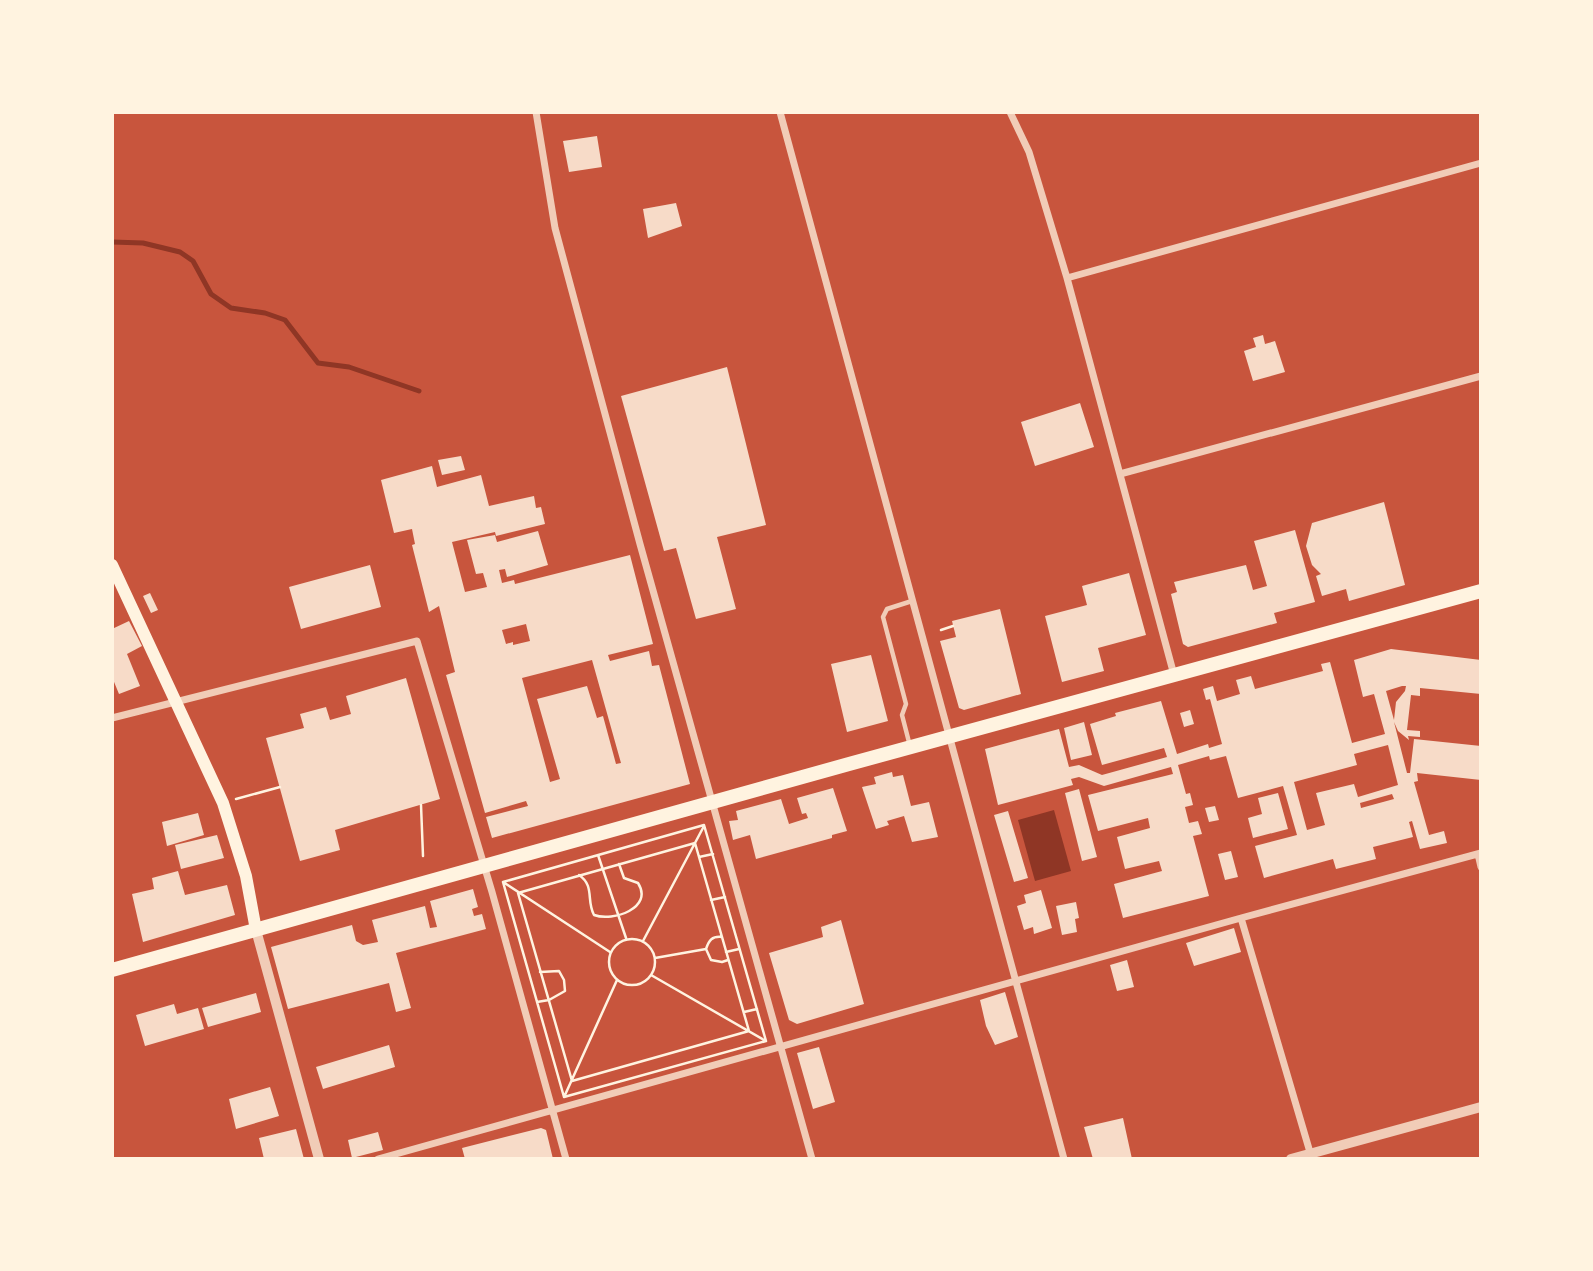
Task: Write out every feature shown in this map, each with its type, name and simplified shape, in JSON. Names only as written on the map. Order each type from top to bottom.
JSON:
[{"type":"main road","points":[[112,565],[215,784],[231,824],[246,876],[256,930]]},
{"type":"main road","points":[[112,970],[1481,591]]},
{"type":"street","points":[[536,112],[555,228],[812,1159]]},
{"type":"street","points":[[780,112],[1065,1159]]},
{"type":"street","points":[[1010,112],[1029,152],[1067,278],[1174,676]]},
{"type":"street","points":[[1067,278],[1481,163]]},
{"type":"street","points":[[1120,474],[1481,376]]},
{"type":"street","points":[[112,718],[416,641],[566,1159]]},
{"type":"street","points":[[378,1159],[1479,854],[1481,867]]},
{"type":"street","points":[[1241,918],[1311,1156]]},
{"type":"street","points":[[256,930],[319,1159]]},
{"type":"street","points":[[1291,1159],[1311,1156],[1481,1107]]},
{"type":"lane","points":[[911,747],[902,715],[906,704],[883,617],[887,609],[912,601]]},
{"type":"path","points":[[941,629],[953,626]]},
{"type":"path","points":[[241,798],[280,787]]},
{"type":"path","points":[[421,805],[423,856]]},
{"type":"path","points":[[643,941],[704,825]]},
{"type":"path","points":[[704,825],[766,1041]]},
{"type":"path","points":[[503,882],[704,825]]},
{"type":"path","points":[[695,843],[749,1031]]},
{"type":"path","points":[[518,893],[695,843]]},
{"type":"path","points":[[699,858],[713,854]]},
{"type":"path","points":[[598,855],[626,939]]},
{"type":"path","points":[[579,875],[588,882],[589,901],[594,915],[618,915],[635,907],[642,894],[638,883],[624,877],[619,864]]},
{"type":"path","points":[[503,882],[610,952]]},
{"type":"path","points":[[503,882],[564,1097]]},
{"type":"path","points":[[518,893],[572,1082]]},
{"type":"path","points":[[712,900],[725,897]]},
{"type":"path","points":[[722,937],[709,940],[706,948],[711,960],[729,960]]},
{"type":"path","points":[[636,938],[643,941],[650,946],[655,958],[651,975],[638,984],[631,985],[617,980],[609,967],[610,952],[614,946],[626,939],[636,938]]},
{"type":"path","points":[[655,958],[706,948]]},
{"type":"path","points":[[726,952],[739,949]]},
{"type":"path","points":[[537,1002],[549,1000],[565,991],[564,980],[558,971],[540,972]]},
{"type":"path","points":[[651,975],[766,1041]]},
{"type":"path","points":[[564,1097],[617,980]]},
{"type":"path","points":[[744,1012],[757,1009]]},
{"type":"path","points":[[572,1082],[749,1031]]},
{"type":"path","points":[[564,1097],[766,1041]]},
{"type":"shaded area","points":[[1054,810],[1071,871],[1035,881],[1018,820]]},
{"type":"building","points":[[597,136],[602,167],[569,172],[563,141]]},
{"type":"building","points":[[676,203],[682,226],[648,238],[643,209]]},
{"type":"building","points":[[1263,335],[1265,344],[1275,341],[1285,372],[1253,381],[1244,351],[1256,347],[1253,338]]},
{"type":"building","points":[[727,367],[766,525],[717,537],[736,609],[696,619],[676,548],[664,551],[621,396]]},
{"type":"building","points":[[1080,403],[1094,447],[1035,466],[1021,422]]},
{"type":"building","points":[[461,456],[465,470],[442,475],[438,460]]},
{"type":"building","points":[[432,466],[437,487],[481,475],[489,506],[534,496],[536,508],[541,507],[545,524],[496,536],[495,532],[452,542],[465,592],[487,587],[483,573],[476,574],[467,540],[495,535],[497,542],[538,531],[548,565],[507,577],[505,569],[499,570],[502,583],[514,580],[515,584],[630,555],[653,644],[608,655],[610,661],[649,651],[652,666],[659,665],[690,784],[492,838],[486,817],[528,806],[526,801],[485,813],[446,675],[455,672],[439,606],[429,612],[412,545],[415,544],[412,529],[394,533],[381,480]],"holes":[[[526,624],[530,641],[506,644],[502,630]],[[592,660],[621,763],[616,764],[603,716],[597,718],[587,686],[537,699],[560,779],[550,782],[522,678]]]},
{"type":"building","points":[[1384,502],[1405,585],[1349,601],[1346,589],[1322,596],[1316,576],[1321,574],[1312,565],[1306,546],[1312,523]]},
{"type":"building","points":[[1295,530],[1315,602],[1274,613],[1277,623],[1188,647],[1183,644],[1171,594],[1177,592],[1174,582],[1246,565],[1253,590],[1267,586],[1254,541]]},
{"type":"building","points":[[370,565],[381,607],[301,629],[289,587]]},
{"type":"building","points":[[1129,573],[1146,635],[1098,648],[1104,671],[1062,682],[1045,616],[1087,605],[1082,586]]},
{"type":"building","points":[[150,593],[158,610],[151,613],[143,596]]},
{"type":"building","points":[[1000,609],[1021,694],[964,710],[959,708],[940,641],[956,637],[952,621]]},
{"type":"building","points":[[129,621],[142,646],[127,654],[140,686],[119,694],[112,677],[112,629]]},
{"type":"building","points":[[1391,649],[1481,660],[1481,694],[1420,688],[1420,696],[1411,695],[1407,730],[1420,731],[1420,737],[1408,736],[1409,740],[1398,731],[1394,722],[1407,773],[1410,773],[1414,739],[1481,746],[1481,780],[1417,773],[1418,781],[1414,782],[1429,835],[1444,831],[1447,843],[1420,849],[1412,821],[1409,822],[1413,837],[1373,847],[1376,859],[1336,869],[1333,859],[1264,878],[1255,846],[1297,835],[1283,786],[1238,798],[1226,756],[1210,760],[1209,756],[1178,765],[1186,794],[1190,793],[1193,805],[1185,807],[1189,823],[1198,821],[1202,834],[1193,836],[1209,896],[1123,918],[1114,884],[1162,871],[1159,861],[1125,869],[1117,837],[1150,828],[1148,818],[1098,831],[1088,795],[1173,774],[1171,767],[1104,786],[1079,777],[1071,779],[1073,785],[998,805],[985,749],[1059,729],[1069,767],[1079,765],[1102,775],[1167,757],[1164,748],[1102,765],[1090,724],[1116,716],[1115,713],[1161,701],[1177,754],[1208,744],[1209,748],[1222,744],[1210,699],[1206,700],[1203,689],[1213,686],[1217,701],[1240,694],[1236,680],[1251,676],[1255,689],[1323,671],[1321,664],[1330,662],[1352,743],[1385,734],[1374,694],[1363,697],[1354,660]],"holes":[[[1406,686],[1405,691],[1396,702],[1394,720],[1386,691]],[[1388,745],[1398,785],[1358,797],[1354,784],[1316,793],[1325,825],[1307,830],[1294,782],[1357,765],[1354,754]],[[1392,794],[1394,799],[1361,808],[1360,803]]]},
{"type":"building","points":[[871,655],[888,721],[847,732],[831,664]]},
{"type":"building","points":[[406,678],[440,799],[335,830],[340,850],[300,861],[266,738],[304,728],[300,714],[326,707],[330,720],[351,714],[346,696]]},
{"type":"building","points":[[1190,710],[1194,724],[1184,727],[1180,713]]},
{"type":"building","points":[[1084,722],[1092,755],[1071,760],[1064,728]]},
{"type":"building","points":[[892,772],[893,777],[903,775],[911,806],[929,802],[938,837],[912,842],[904,816],[887,821],[889,825],[876,829],[862,787],[876,784],[874,777]]},
{"type":"building","points":[[833,788],[847,831],[832,835],[832,838],[756,859],[750,835],[733,840],[729,821],[738,820],[736,811],[781,799],[789,824],[808,818],[806,813],[802,814],[797,798]]},
{"type":"building","points":[[1079,789],[1097,857],[1082,861],[1065,793]]},
{"type":"building","points":[[1278,793],[1288,829],[1253,838],[1248,818],[1262,814],[1258,798]]},
{"type":"building","points":[[1215,806],[1219,820],[1209,822],[1205,808]]},
{"type":"building","points":[[1008,811],[1028,878],[1014,882],[994,815]]},
{"type":"building","points":[[198,813],[204,835],[167,846],[162,822]]},
{"type":"building","points":[[217,835],[224,858],[181,869],[175,845]]},
{"type":"building","points":[[1231,851],[1238,877],[1225,880],[1218,854]]},
{"type":"building","points":[[178,871],[185,895],[227,885],[235,915],[143,942],[132,894],[154,889],[152,878]]},
{"type":"building","points":[[473,889],[478,907],[472,909],[474,916],[482,914],[486,929],[396,953],[411,1008],[396,1012],[389,983],[288,1009],[271,947],[352,925],[356,941],[363,945],[378,942],[372,920],[425,906],[430,928],[437,927],[430,901]]},
{"type":"building","points":[[1041,890],[1052,928],[1034,934],[1033,927],[1024,930],[1017,906],[1026,903],[1024,895]]},
{"type":"building","points":[[1076,902],[1079,918],[1075,919],[1077,932],[1062,935],[1056,906]]},
{"type":"building","points":[[841,920],[864,1004],[797,1024],[789,1020],[769,953],[823,937],[821,927]]},
{"type":"building","points":[[1234,928],[1241,952],[1194,966],[1186,943]]},
{"type":"building","points":[[1127,960],[1134,987],[1117,991],[1110,965]]},
{"type":"building","points":[[1005,992],[1018,1037],[995,1045],[986,1026],[980,1000]]},
{"type":"building","points":[[256,993],[261,1012],[208,1027],[202,1008]]},
{"type":"building","points":[[174,1004],[177,1014],[198,1008],[204,1029],[145,1046],[136,1015]]},
{"type":"building","points":[[389,1045],[395,1067],[323,1089],[316,1067]]},
{"type":"building","points":[[819,1047],[835,1102],[813,1109],[797,1053]]},
{"type":"building","points":[[270,1087],[279,1116],[236,1129],[229,1099]]},
{"type":"building","points":[[1123,1118],[1132,1159],[1093,1159],[1084,1127]]},
{"type":"building","points":[[541,1128],[546,1130],[553,1159],[465,1159],[462,1148]]},
{"type":"building","points":[[296,1129],[304,1159],[264,1159],[259,1138]]},
{"type":"building","points":[[378,1132],[383,1150],[352,1158],[348,1140]]},
{"type":"waterway","points":[[112,242],[143,243],[180,252],[193,261],[211,294],[231,308],[265,313],[285,320],[318,363],[349,367],[419,391]]}]
